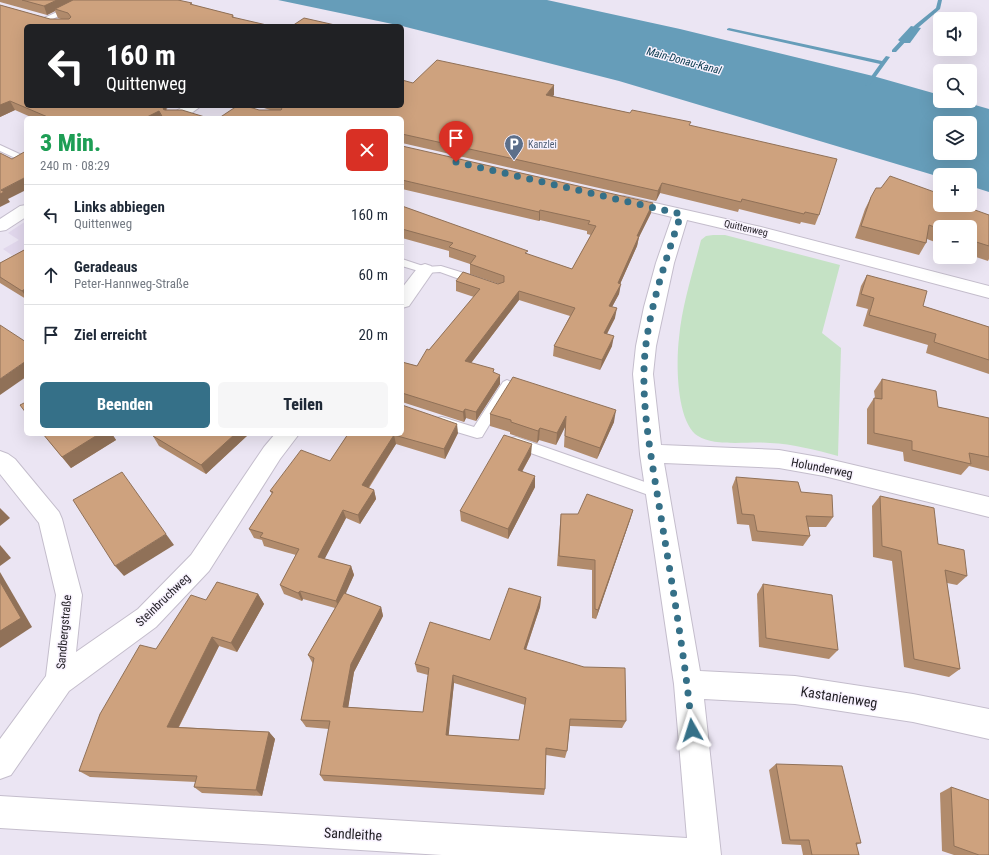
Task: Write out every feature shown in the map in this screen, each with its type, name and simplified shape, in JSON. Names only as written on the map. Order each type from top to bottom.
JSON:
[{"type":"street","points":[[31,15],[60,24]]},
{"type":"street","points":[[178,116],[191,108]]},
{"type":"street","name":"Quittenweg","points":[[613,198],[831,249],[989,292]]},
{"type":"street","points":[[0,226],[24,211]]},
{"type":"street","points":[[681,214],[665,263],[646,346],[644,374],[651,454],[688,684],[705,855]]},
{"type":"street","points":[[404,299],[425,270]]},
{"type":"street","name":"Steinbruchweg","points":[[0,764],[59,681],[147,618],[200,564],[272,453],[286,436]]},
{"type":"street","name":"Holunderweg","points":[[651,454],[779,459],[824,467],[989,508]]},
{"type":"street","name":"Sandbergstraße","points":[[0,460],[50,519],[69,595],[59,681]]},
{"type":"street","name":"Kastanienweg","points":[[688,684],[796,690],[912,708],[989,724]]},
{"type":"street","name":"Sandleithe","points":[[0,812],[705,855]]},
{"type":"lane","points":[[46,19],[77,5]]},
{"type":"lane","points":[[0,148],[24,159]]},
{"type":"lane","points":[[404,263],[425,270],[441,269],[483,284]]},
{"type":"lane","points":[[432,418],[477,434],[507,385]]},
{"type":"lane","points":[[507,439],[657,492]]},
{"type":"shaded area","points":[[24,222],[24,264],[3,249],[19,240],[8,233]]},
{"type":"green space","points":[[725,235],[840,265],[822,333],[841,348],[838,456],[779,444],[723,443],[698,436],[691,429],[685,418],[679,391],[678,349],[680,326],[701,240],[706,236]]},
{"type":"water","name":"Main-Donau-Kanal","points":[[278,0],[547,0],[680,29],[873,76],[933,93],[933,108],[977,108],[977,106],[989,109],[989,192],[977,188],[977,168],[933,168],[933,175],[619,81],[404,27],[404,24],[392,24]]},
{"type":"water","points":[[911,26],[921,28],[910,43],[902,43],[898,40]]},
{"type":"building","points":[[22,0],[57,0],[44,6]]},
{"type":"building","points":[[73,0],[178,0],[233,15],[232,17],[262,24],[24,24],[24,107],[10,101],[0,105],[0,5],[50,19],[69,19],[71,17],[68,13],[55,9]]},
{"type":"building","points":[[304,18],[331,24],[295,24]]},
{"type":"building","points":[[437,60],[554,85],[546,95],[630,113],[632,110],[691,122],[689,125],[837,159],[819,215],[805,212],[804,214],[742,199],[741,202],[662,183],[658,191],[404,134],[404,116],[222,116],[234,108],[281,110],[281,108],[404,108],[404,81],[413,83]]},
{"type":"building","points":[[26,108],[164,108],[165,110],[182,110],[202,116],[162,116],[159,111],[149,116],[45,116]]},
{"type":"building","points":[[404,146],[653,203],[637,236],[639,236],[618,283],[621,284],[609,306],[617,308],[604,333],[614,336],[602,360],[554,346],[575,308],[519,291],[465,361],[494,369],[493,372],[500,375],[476,412],[465,409],[463,412],[404,394],[404,363],[417,366],[427,349],[429,350],[480,289],[456,281],[463,272],[498,284],[504,282],[504,276],[470,264],[476,256],[449,247],[453,243],[404,230],[404,207],[528,251],[525,253],[572,269],[596,226],[588,224],[590,221],[540,210],[539,212],[404,180]]},
{"type":"building","points":[[24,152],[24,178],[1,190],[4,192],[0,194],[0,153],[12,159]]},
{"type":"building","points":[[890,176],[933,191],[933,212],[977,212],[977,211],[989,215],[989,246],[977,242],[977,220],[933,220],[933,226],[929,225],[926,243],[861,226],[871,197],[876,188],[881,188]]},
{"type":"building","points":[[24,250],[24,290],[22,291],[0,277],[0,263]]},
{"type":"building","points":[[867,275],[927,291],[923,306],[989,327],[989,360],[934,342],[936,334],[869,315],[874,298],[861,294]]},
{"type":"building","points":[[0,325],[24,341],[24,362],[0,379]]},
{"type":"building","points":[[513,377],[616,410],[600,448],[565,436],[566,416],[557,433],[540,428],[538,431],[511,422],[511,420],[490,414]]},
{"type":"building","points":[[882,379],[936,391],[938,407],[989,418],[989,457],[969,453],[971,464],[912,450],[912,441],[874,433],[874,398],[882,399]]},
{"type":"building","points":[[24,403],[24,410],[20,405]]},
{"type":"building","points":[[404,406],[457,424],[444,449],[398,436],[404,436]]},
{"type":"building","points":[[504,435],[532,444],[518,470],[535,476],[508,529],[460,511]]},
{"type":"building","points":[[45,436],[96,436],[62,457]]},
{"type":"building","points":[[153,436],[233,436],[201,465]]},
{"type":"building","points":[[347,436],[393,436],[362,485],[374,490],[358,515],[343,510],[318,557],[351,566],[336,601],[300,591],[298,593],[280,585],[299,549],[260,537],[263,533],[249,529],[273,492],[270,491],[301,450],[330,461]]},
{"type":"building","points":[[122,472],[166,534],[115,566],[73,500]]},
{"type":"building","points":[[736,477],[798,482],[801,492],[832,495],[833,517],[806,516],[810,536],[757,531],[754,515],[742,514]]},
{"type":"building","points":[[587,494],[633,510],[598,610],[595,609],[595,560],[559,556],[561,514],[578,514]]},
{"type":"building","points":[[880,496],[934,508],[938,544],[964,550],[967,576],[945,570],[960,669],[914,659],[901,551],[882,546]]},
{"type":"building","points":[[0,582],[21,618],[0,631]]},
{"type":"building","points":[[217,582],[258,594],[231,643],[212,637],[167,727],[269,732],[256,790],[194,787],[197,776],[79,771],[100,714],[140,645],[156,649],[191,595],[206,600]]},
{"type":"building","points":[[763,584],[832,595],[838,650],[766,638]]},
{"type":"building","points":[[509,588],[541,597],[524,649],[584,667],[625,668],[626,721],[570,719],[567,751],[546,748],[545,789],[320,775],[330,721],[301,720],[314,658],[308,655],[344,593],[381,607],[351,664],[343,707],[423,712],[429,668],[415,664],[430,622],[490,640]],"holes":[[[453,675],[526,698],[519,740],[446,735]]]},
{"type":"building","points":[[776,764],[842,766],[861,843],[856,843],[859,855],[812,855],[809,840],[790,840]]},
{"type":"building","points":[[951,787],[989,800],[989,855],[979,855],[954,846]]},
{"type":"waterway","points":[[894,51],[917,26],[938,8],[940,0]]},
{"type":"waterway","points":[[729,29],[883,63]]},
{"type":"waterway","points":[[883,63],[888,57]]},
{"type":"waterway","points":[[867,85],[883,63]]},
{"type":"place","name":"Kanzlei","points":[[514,161]]},
{"type":"route","points":[[456,162],[681,214],[665,263],[654,307],[646,346],[644,374],[651,454],[688,684],[692,730]]}]
